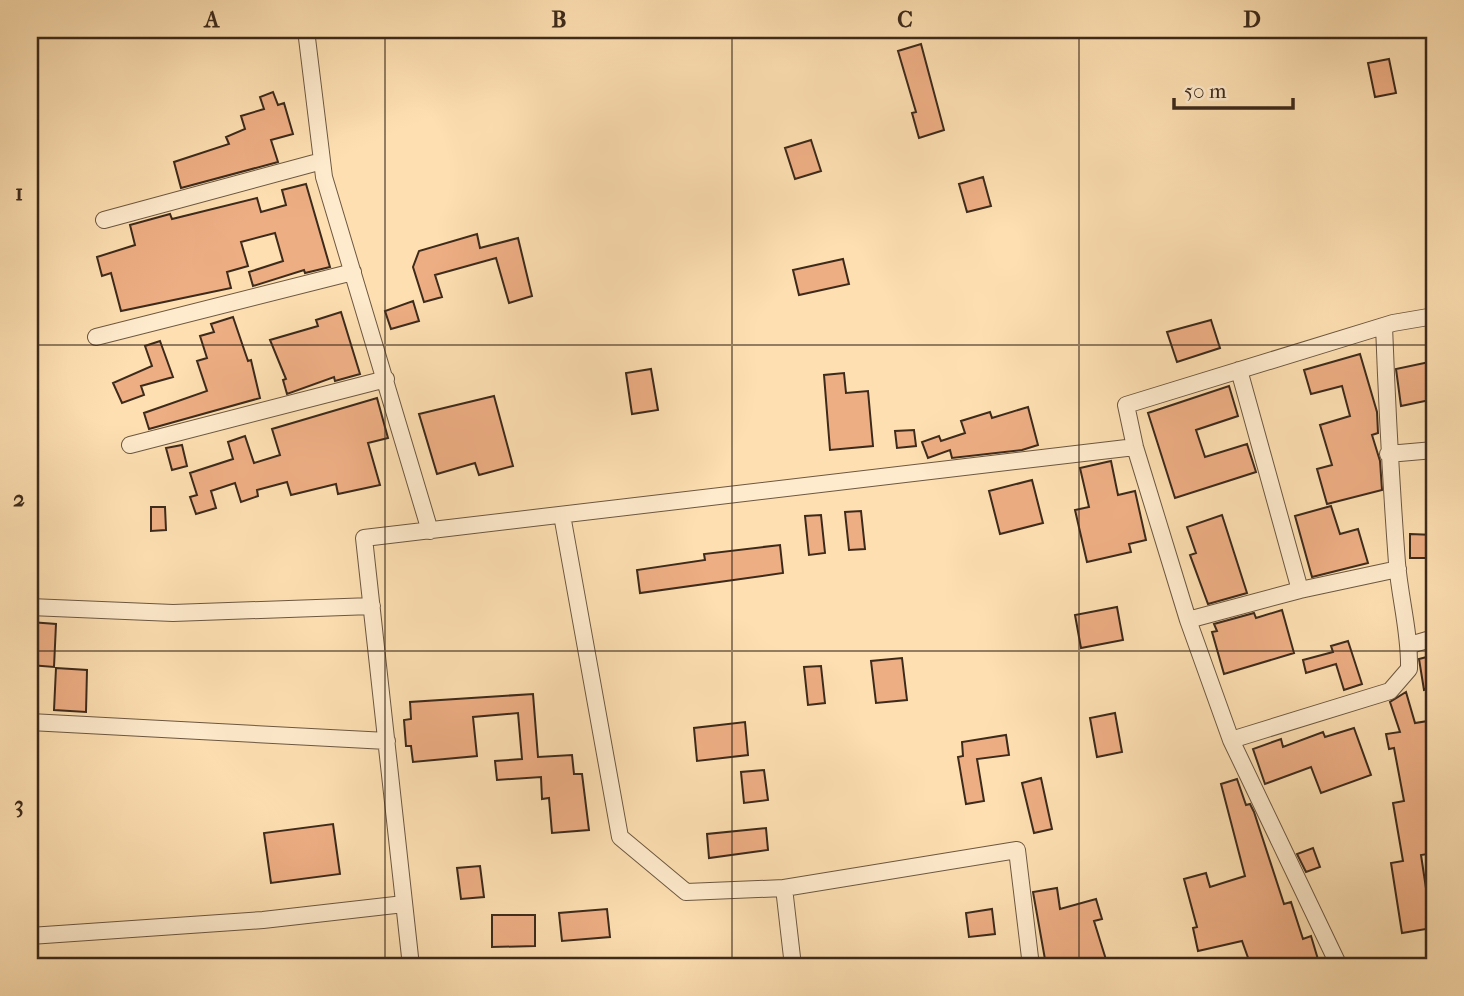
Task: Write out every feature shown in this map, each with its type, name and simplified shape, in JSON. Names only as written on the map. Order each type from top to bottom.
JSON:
[{"type":"street","points":[[306,30],[322,161],[430,531]]},
{"type":"street","points":[[104,220],[322,161]]},
{"type":"street","points":[[96,337],[353,272]]},
{"type":"street","points":[[1339,966],[1231,740],[1188,620],[1135,447],[1126,405],[1384,326],[1434,316]]},
{"type":"street","points":[[1231,740],[1390,691],[1409,669],[1410,645],[1398,569],[1388,454],[1384,326]]},
{"type":"street","points":[[1239,370],[1300,590]]},
{"type":"street","points":[[130,445],[386,379]]},
{"type":"street","points":[[411,966],[364,538],[1135,447]]},
{"type":"street","points":[[1388,454],[1434,450]]},
{"type":"street","points":[[562,515],[620,837],[686,892],[784,888],[1017,850],[1031,966]]},
{"type":"street","points":[[1188,620],[1300,590],[1398,569]]},
{"type":"street","points":[[30,607],[173,613],[372,606]]},
{"type":"street","points":[[1410,645],[1434,638]]},
{"type":"street","points":[[30,722],[387,741]]},
{"type":"street","points":[[784,888],[793,966]]},
{"type":"street","points":[[30,936],[263,920],[404,904]]},
{"type":"building","points":[[921,44],[944,130],[919,138],[912,113],[916,112],[898,51]]},
{"type":"building","points":[[1389,59],[1396,93],[1375,97],[1368,63]]},
{"type":"building","points":[[273,92],[278,105],[284,103],[293,134],[271,140],[278,162],[181,188],[174,162],[229,144],[226,137],[245,129],[241,116],[264,109],[260,97]]},
{"type":"building","points":[[811,140],[821,171],[795,179],[785,148]]},
{"type":"building","points":[[983,177],[991,206],[967,212],[959,184]]},
{"type":"building","points":[[306,184],[330,267],[305,273],[304,270],[253,286],[249,272],[283,261],[275,233],[241,242],[248,266],[227,272],[231,288],[121,311],[111,273],[102,276],[97,257],[135,245],[130,225],[170,214],[172,219],[257,198],[261,212],[286,205],[282,190]]},
{"type":"building","points":[[477,234],[480,248],[518,238],[532,296],[509,303],[496,258],[435,275],[442,297],[424,302],[413,267],[419,251]]},
{"type":"building","points":[[843,259],[849,284],[799,295],[793,270]]},
{"type":"building","points":[[413,301],[419,321],[391,329],[385,311]]},
{"type":"building","points":[[341,312],[360,374],[335,381],[334,377],[287,394],[283,380],[286,379],[270,340],[318,326],[316,320]]},
{"type":"building","points":[[233,317],[248,361],[251,360],[260,398],[149,429],[144,413],[207,391],[197,361],[207,358],[200,336],[214,332],[211,324]]},
{"type":"building","points":[[1211,320],[1220,348],[1177,362],[1167,332]]},
{"type":"building","points":[[160,341],[173,377],[141,386],[144,395],[122,403],[113,383],[152,366],[145,346]]},
{"type":"building","points":[[1360,354],[1377,412],[1378,433],[1372,435],[1380,461],[1382,490],[1327,504],[1317,469],[1332,465],[1320,425],[1350,416],[1342,386],[1311,394],[1304,370]]},
{"type":"building","points":[[1434,361],[1434,382],[1427,382],[1430,400],[1401,406],[1396,369]]},
{"type":"building","points":[[651,369],[658,410],[632,414],[626,373]]},
{"type":"building","points":[[844,373],[846,393],[868,391],[873,446],[830,450],[824,375]]},
{"type":"building","points":[[1229,386],[1238,416],[1196,430],[1205,457],[1247,444],[1256,472],[1175,498],[1148,413]]},
{"type":"building","points":[[494,396],[513,466],[479,475],[475,463],[437,474],[419,414]]},
{"type":"building","points":[[377,398],[388,438],[368,443],[380,485],[338,494],[336,484],[291,495],[287,482],[257,490],[258,496],[241,502],[235,483],[211,491],[216,508],[196,514],[190,497],[197,495],[190,473],[233,459],[228,442],[245,436],[254,463],[280,455],[272,429]]},
{"type":"building","points":[[1028,407],[1038,445],[1022,450],[952,458],[950,450],[928,458],[922,442],[939,436],[941,441],[965,433],[961,421],[990,412],[992,418]]},
{"type":"building","points":[[914,430],[916,446],[897,448],[895,431]]},
{"type":"building","points":[[182,445],[187,466],[172,470],[166,448]]},
{"type":"building","points":[[1111,461],[1118,495],[1135,491],[1146,540],[1129,544],[1131,552],[1087,562],[1075,510],[1089,507],[1080,468]]},
{"type":"building","points":[[1032,480],[1043,523],[1000,534],[989,491]]},
{"type":"building","points":[[1331,506],[1340,534],[1358,529],[1368,563],[1312,577],[1295,516]]},
{"type":"building","points":[[151,507],[165,507],[166,530],[151,531]]},
{"type":"building","points":[[861,511],[865,549],[849,550],[845,512]]},
{"type":"building","points":[[821,515],[825,553],[809,555],[805,516]]},
{"type":"building","points":[[1222,515],[1247,593],[1208,604],[1190,555],[1196,553],[1187,527]]},
{"type":"building","points":[[1410,534],[1434,535],[1434,558],[1410,558]]},
{"type":"building","points":[[780,545],[783,573],[640,593],[637,570],[705,560],[704,554]]},
{"type":"building","points":[[1117,607],[1123,640],[1081,648],[1075,615]]},
{"type":"building","points":[[1282,610],[1294,653],[1224,674],[1212,632],[1217,631],[1214,624],[1254,613],[1256,618]]},
{"type":"building","points":[[30,622],[56,624],[54,667],[30,665]]},
{"type":"building","points":[[1348,641],[1362,684],[1344,690],[1336,664],[1306,673],[1303,660],[1333,652],[1331,646]]},
{"type":"building","points":[[1434,655],[1434,687],[1424,690],[1419,659]]},
{"type":"building","points":[[902,658],[907,700],[876,703],[871,661]]},
{"type":"building","points":[[821,666],[825,703],[808,705],[804,667]]},
{"type":"building","points":[[56,668],[87,670],[86,712],[54,710]]},
{"type":"building","points":[[1406,692],[1415,723],[1434,720],[1434,807],[1427,809],[1434,853],[1421,855],[1432,928],[1402,933],[1391,863],[1403,861],[1393,803],[1404,801],[1394,748],[1389,749],[1386,734],[1400,732],[1390,702]]},
{"type":"building","points":[[533,694],[538,757],[572,755],[574,774],[582,774],[589,830],[552,833],[549,798],[542,799],[541,777],[497,780],[495,761],[522,759],[518,713],[473,717],[477,756],[413,762],[411,746],[406,746],[404,720],[411,719],[410,702]]},
{"type":"building","points":[[1115,713],[1122,752],[1097,757],[1090,718]]},
{"type":"building","points":[[745,722],[748,755],[697,761],[694,728]]},
{"type":"building","points":[[1354,728],[1371,775],[1321,793],[1311,767],[1265,784],[1253,749],[1281,739],[1283,747],[1323,732],[1325,737]]},
{"type":"building","points":[[1006,735],[1009,755],[977,759],[984,801],[966,804],[958,757],[963,756],[962,742]]},
{"type":"building","points":[[764,770],[768,800],[744,803],[741,772]]},
{"type":"building","points":[[1041,778],[1052,829],[1034,833],[1022,783]]},
{"type":"building","points":[[1237,779],[1246,805],[1250,804],[1254,812],[1284,904],[1291,902],[1303,939],[1311,936],[1320,966],[1251,966],[1242,941],[1198,951],[1193,928],[1197,927],[1184,879],[1206,873],[1210,887],[1245,876],[1221,784]]},
{"type":"building","points":[[333,824],[340,874],[271,883],[264,833]]},
{"type":"building","points":[[766,828],[768,850],[709,858],[707,834]]},
{"type":"building","points":[[1313,848],[1320,867],[1306,872],[1297,854]]},
{"type":"building","points":[[480,866],[484,897],[461,899],[457,868]]},
{"type":"building","points":[[1057,888],[1060,909],[1096,899],[1102,919],[1094,921],[1108,966],[1084,966],[1082,960],[1046,965],[1033,892]]},
{"type":"building","points":[[607,909],[610,937],[562,941],[559,913]]},
{"type":"building","points":[[992,909],[995,934],[969,937],[966,913]]},
{"type":"building","points":[[492,915],[535,915],[535,946],[492,947]]}]
